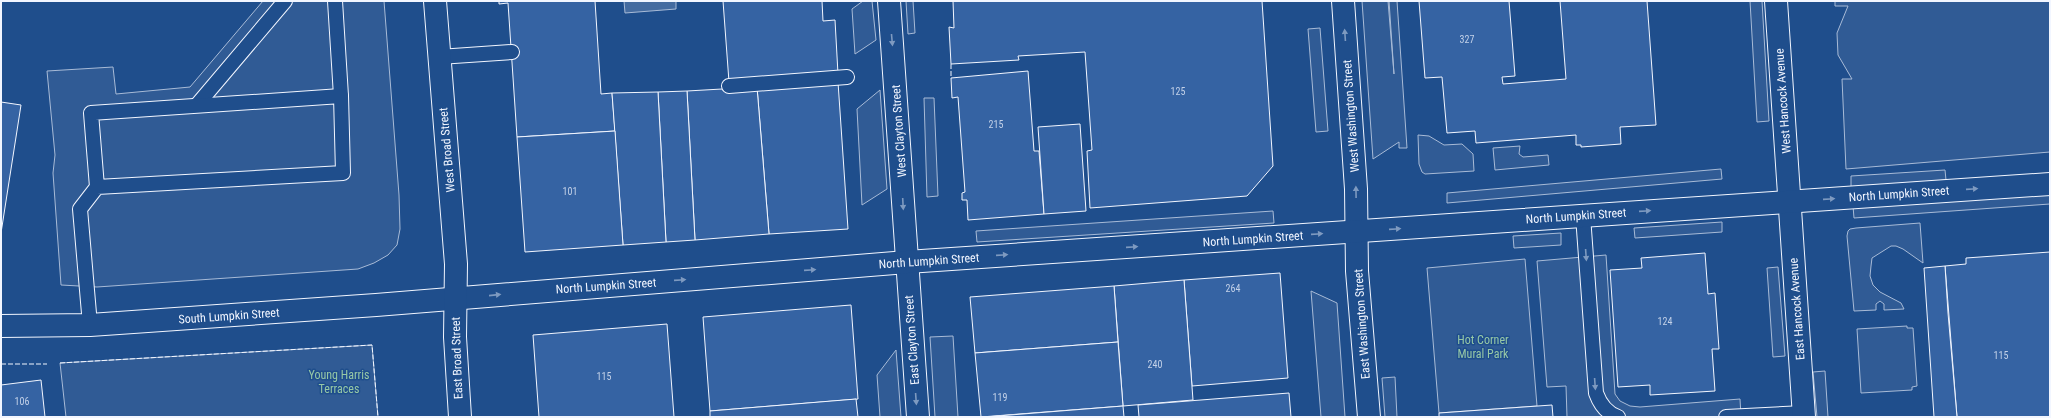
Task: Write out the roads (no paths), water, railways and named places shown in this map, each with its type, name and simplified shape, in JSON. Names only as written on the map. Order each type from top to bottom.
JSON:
[{"type":"main road","name":"West Broad Street","points":[[435,1],[456,264],[456,299]]},
{"type":"main road","name":"West Clayton Street","points":[[889,1],[907,262]]},
{"type":"main road","name":"West Washington Street","points":[[1343,1],[1356,189],[1356,231]]},
{"type":"main road","name":"West Hancock Avenue","points":[[1776,1],[1790,202]]},
{"type":"main road","name":"North Lumpkin Street","points":[[456,299],[907,262],[2050,184]]},
{"type":"main road","name":"East Hancock Avenue","points":[[1790,202],[1804,415]]},
{"type":"main road","name":"East Washington Street","points":[[1356,231],[1357,271],[1369,417]]},
{"type":"main road","name":"East Clayton Street","points":[[907,262],[918,417]]},
{"type":"main road","name":"South Lumpkin Street","points":[[1,326],[90,325],[456,299]]},
{"type":"main road","name":"East Broad Street","points":[[456,299],[455,337],[460,417]]},
{"type":"lane","points":[[198,106],[285,1]]},
{"type":"lane","points":[[97,187],[343,173],[341,96],[335,1]]},
{"type":"lane","points":[[439,57],[512,52]]},
{"type":"lane","points":[[729,86],[847,77]]},
{"type":"lane","points":[[90,325],[80,209],[97,187],[91,112],[341,96]]},
{"type":"lane","points":[[1583,216],[1596,393],[1600,405],[1618,417]]},
{"type":"lane","points":[[1726,417],[1804,415]]},
{"type":"park label","name":"Hot Corner Mural Park","points":[[1483,347]]},
{"type":"park label","name":"Young Harris Terraces","points":[[339,382]]}]
